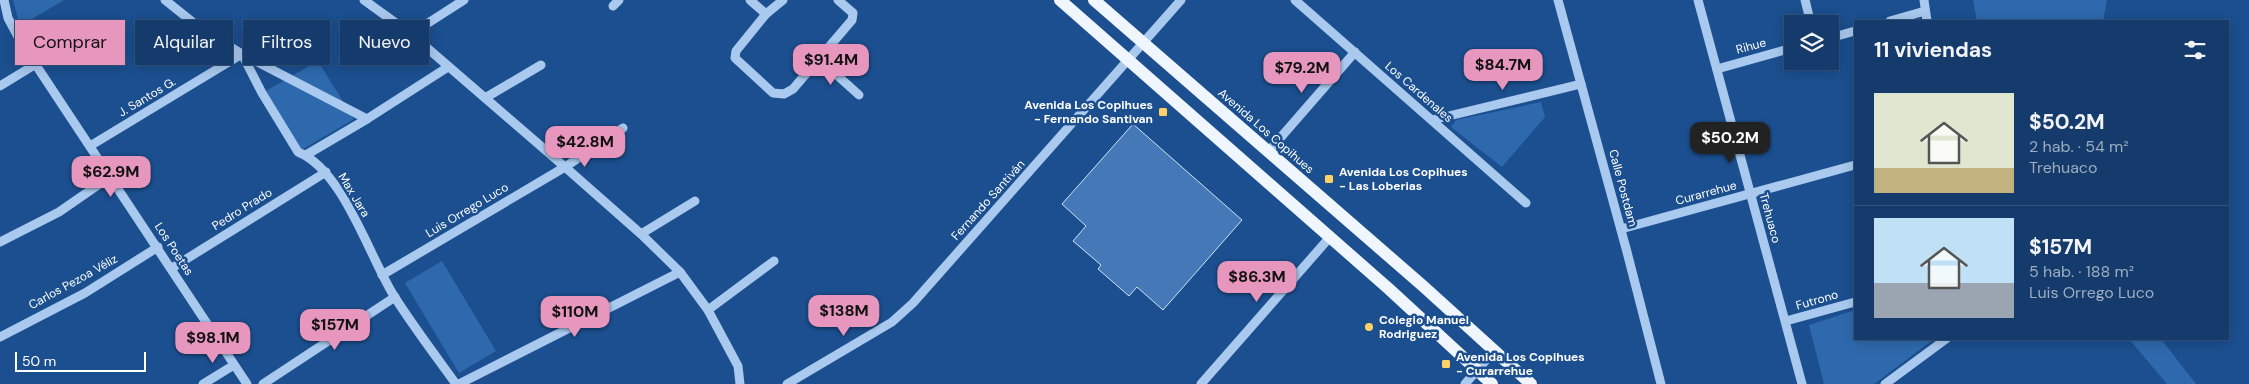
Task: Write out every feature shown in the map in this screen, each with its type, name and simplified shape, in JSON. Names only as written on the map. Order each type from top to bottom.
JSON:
[{"type":"main road","points":[[1060,0],[1330,237],[1492,384]]},
{"type":"main road","name":"Avenida Los Copihues","points":[[1094,0],[1495,350],[1531,384]]},
{"type":"street","name":"Los Poetas","points":[[4,0],[8,18],[15,30]]},
{"type":"street","points":[[165,0],[200,28],[242,54],[367,120]]},
{"type":"street","points":[[364,0],[392,20]]},
{"type":"street","points":[[429,22],[464,0]]},
{"type":"street","points":[[750,0],[766,14]]},
{"type":"street","points":[[783,0],[766,14],[736,51],[734,58],[766,87],[773,92],[784,94],[793,90],[852,20],[853,12],[838,0]]},
{"type":"street","name":"Fernando Santiván","points":[[787,384],[892,322],[913,303],[1181,0]]},
{"type":"street","name":"Los Cardenales","points":[[1295,0],[1526,203]]},
{"type":"street","name":"Calle Postdam","points":[[1558,0],[1621,228],[1661,384]]},
{"type":"street","name":"Trehuaco","points":[[1698,0],[1802,384]]},
{"type":"street","points":[[1805,0],[1809,15]]},
{"type":"street","points":[[1924,0],[1927,20]]},
{"type":"street","points":[[1894,20],[1925,12]]},
{"type":"street","points":[[1839,35],[1854,31]]},
{"type":"street","points":[[429,50],[642,234],[680,272],[708,310],[738,366],[740,384]]},
{"type":"street","name":"Rihue","points":[[1716,69],[1784,50]]},
{"type":"street","points":[[1268,152],[1355,52]]},
{"type":"street","name":"J. Santos G.","points":[[90,146],[242,54]]},
{"type":"street","name":"Max Jara","points":[[242,54],[262,93],[298,152],[306,155],[326,172],[354,217],[382,275],[395,297],[457,384]]},
{"type":"street","points":[[819,59],[858,96]]},
{"type":"street","points":[[0,86],[34,65]]},
{"type":"street","name":"Los Poetas","points":[[37,65],[247,384]]},
{"type":"street","points":[[485,98],[541,65]]},
{"type":"street","points":[[306,155],[367,120],[448,67]]},
{"type":"street","points":[[1432,120],[1581,84]]},
{"type":"street","name":"Luis Orrego Luco","points":[[382,275],[565,166],[623,128]]},
{"type":"street","name":"Curarrehue","points":[[1621,228],[1854,165]]},
{"type":"street","name":"Pedro Prado","points":[[172,268],[326,172]]},
{"type":"street","points":[[0,242],[59,212],[111,176]]},
{"type":"street","points":[[642,234],[695,201]]},
{"type":"street","points":[[1201,384],[1330,237]]},
{"type":"street","name":"Carlos Pezoa Véliz","points":[[0,337],[85,292],[158,247]]},
{"type":"street","points":[[708,310],[774,261]]},
{"type":"street","points":[[457,384],[680,272]]},
{"type":"street","points":[[263,384],[395,297]]},
{"type":"street","name":"Futrono","points":[[1786,321],[1854,302]]},
{"type":"street","points":[[1886,384],[1945,340]]},
{"type":"street","points":[[1465,384],[1495,350]]},
{"type":"street","points":[[203,384],[234,365]]},
{"type":"shaded area","points":[[13,0],[64,0],[30,20],[18,20]]},
{"type":"shaded area","points":[[1973,0],[2107,0],[2103,20],[1977,20]]},
{"type":"shaded area","points":[[311,65],[320,65],[354,119],[298,152],[262,93]]},
{"type":"shaded area","points":[[1541,102],[1545,117],[1502,167],[1451,127],[1456,120]]},
{"type":"shaded area","points":[[442,261],[496,351],[459,373],[405,283]]},
{"type":"shaded area","points":[[1854,310],[1854,340],[1933,340],[1874,384],[1824,384],[1809,325]]},
{"type":"shaded area","points":[[2130,340],[2162,340],[2196,384],[2167,384]]},
{"type":"building","points":[[1133,124],[1242,220],[1163,310],[1137,287],[1129,296],[1098,269],[1101,265],[1073,241],[1086,226],[1062,204]]},
{"type":"place","name":"Avenida Los Copihues - Fernando Santivan","points":[[1163,112]]},
{"type":"place","name":"Avenida Los Copihues - Las Loberias","points":[[1329,179]]},
{"type":"place","name":"Colegio Manuel Rodriguez","points":[[1369,327]]},
{"type":"place","name":"Avenida Los Copihues - Curarrehue","points":[[1446,364]]}]
